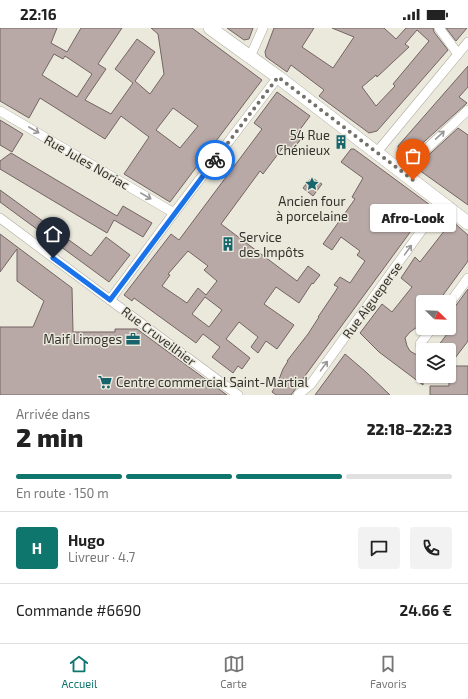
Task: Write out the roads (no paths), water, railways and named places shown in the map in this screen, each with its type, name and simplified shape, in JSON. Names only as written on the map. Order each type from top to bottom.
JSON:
[{"type":"main road","points":[[210,28],[278,77],[468,223]]},
{"type":"street","points":[[250,57],[263,28]]},
{"type":"street","points":[[439,28],[458,54]]},
{"type":"street","points":[[377,152],[468,42]]},
{"type":"street","name":"Rue Cruveilhier","points":[[238,395],[110,300],[174,213],[278,77]]},
{"type":"street","points":[[402,172],[468,110]]},
{"type":"street","name":"Rue Jules Noriac","points":[[0,111],[174,213]]},
{"type":"street","name":"Rue Aigueperse","points":[[298,395],[311,384],[442,202]]},
{"type":"street","points":[[0,218],[110,300]]},
{"type":"street","points":[[456,295],[468,278]]},
{"type":"place","name":"54 Rue Chénieux","points":[[341,142]]},
{"type":"place","name":"Afro-Look","points":[[413,180]]},
{"type":"place","name":"Ancien four à porcelaine","points":[[312,184]]},
{"type":"place","name":"Service des Impôts","points":[[228,244]]},
{"type":"place","name":"Maif Limoges","points":[[133,339]]},
{"type":"place","name":"Centre commercial Saint-Martial","points":[[105,382]]}]
